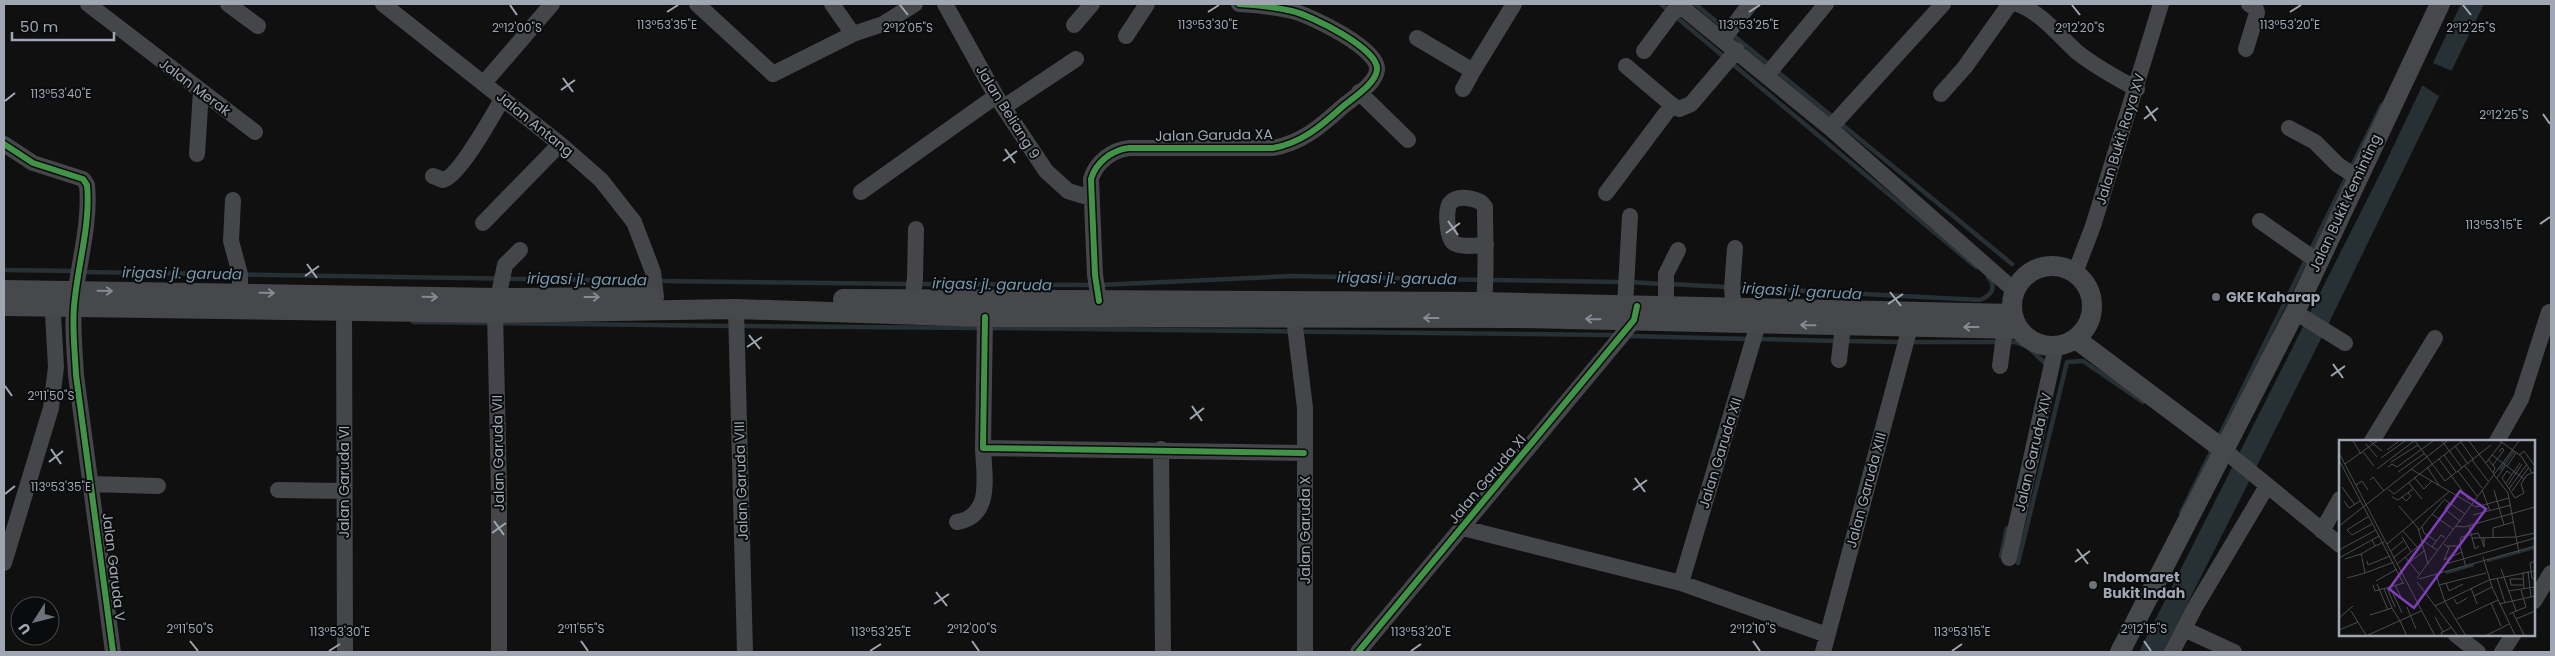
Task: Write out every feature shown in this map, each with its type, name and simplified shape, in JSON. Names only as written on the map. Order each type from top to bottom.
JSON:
[{"type":"main road","name":"Jalan Bukit Keminting","points":[[2120,652],[2230,456],[2301,315],[2317,261],[2440,4]]},
{"type":"main road","points":[[496,306],[655,285],[913,294],[986,317],[1294,318],[1520,311],[1630,299],[1665,292],[1733,292],[2013,324],[2032,341],[2056,346],[2076,339],[2087,327],[2093,310],[2091,293],[2082,278],[2075,273],[2055,266],[2040,267],[2022,279],[2015,291],[2013,324]]},
{"type":"main road","points":[[4,306],[52,298],[77,285],[240,278],[343,303]]},
{"type":"main road","points":[[77,285],[343,303],[736,310],[913,294],[1096,287],[1485,289],[1520,311]]},
{"type":"main road","points":[[4,290],[52,298]]},
{"type":"main road","points":[[1630,299],[1758,324],[1910,327],[2013,324]]},
{"type":"main road","points":[[2076,339],[2230,456]]},
{"type":"street","name":"Jalan Merak","points":[[88,4],[255,132]]},
{"type":"street","points":[[228,4],[258,26]]},
{"type":"street","name":"Jalan Antang","points":[[383,4],[560,144],[601,180],[634,222],[655,285]]},
{"type":"street","points":[[484,84],[552,4]]},
{"type":"street","points":[[697,4],[771,74],[853,34],[882,24],[912,5]]},
{"type":"street","points":[[832,4],[853,34]]},
{"type":"street","name":"Jalan Beliang 9","points":[[945,4],[1000,102],[1046,171],[1068,191],[1092,198]]},
{"type":"street","points":[[1074,25],[1092,4]]},
{"type":"street","points":[[1126,36],[1147,4]]},
{"type":"street","name":"Jalan Garuda XA","points":[[1096,287],[1092,198],[1093,174],[1104,159],[1115,151],[1129,148],[1273,148],[1285,146],[1306,136],[1370,83],[1377,68],[1365,50],[1349,38],[1312,18],[1294,11],[1239,4]]},
{"type":"street","points":[[1644,51],[1679,4],[1724,38],[1786,93],[1830,128],[2015,291]]},
{"type":"street","points":[[1724,38],[1750,4]]},
{"type":"street","points":[[1767,76],[1826,4]]},
{"type":"street","points":[[1830,128],[1943,4]]},
{"type":"street","points":[[1941,94],[2009,5],[2020,4],[2085,58],[2105,72],[2137,89]]},
{"type":"street","name":"Jalan Bukit Raya XV","points":[[2075,273],[2093,226],[2137,89],[2161,4]]},
{"type":"street","points":[[2246,49],[2257,13],[2256,9],[2249,4]]},
{"type":"street","points":[[1463,89],[1508,6]]},
{"type":"street","points":[[1417,38],[1473,71]]},
{"type":"street","points":[[1626,66],[1679,109],[1691,104],[1737,50]]},
{"type":"street","points":[[861,192],[1000,102],[1076,59]]},
{"type":"street","points":[[197,154],[201,91]]},
{"type":"street","points":[[1359,92],[1408,140]]},
{"type":"street","points":[[433,176],[443,180],[453,174],[474,146],[503,98]]},
{"type":"street","points":[[1606,193],[1672,105]]},
{"type":"street","points":[[2289,128],[2315,142],[2338,165],[2357,177]]},
{"type":"street","name":"Jalan Garuda V","points":[[4,144],[33,163],[83,179],[87,183],[88,192],[77,285],[76,375],[113,652]]},
{"type":"street","points":[[483,223],[560,144]]},
{"type":"street","points":[[234,200],[231,241],[240,278]]},
{"type":"street","points":[[1630,216],[1630,299]]},
{"type":"street","points":[[2260,221],[2317,261]]},
{"type":"street","points":[[913,294],[916,229]]},
{"type":"street","points":[[1485,289],[1486,245]]},
{"type":"street","points":[[1733,292],[1735,248]]},
{"type":"street","name":"Jalan Garuda VII","points":[[499,652],[496,306],[502,275],[508,261],[520,250]]},
{"type":"street","points":[[1665,292],[1668,268],[1678,250]]},
{"type":"street","points":[[4,563],[51,408],[56,368],[52,298]]},
{"type":"street","name":"Jalan Garuda XI","points":[[1358,652],[1463,528],[1630,299]]},
{"type":"street","name":"Jalan Garuda VI","points":[[343,303],[344,652]]},
{"type":"street","name":"Jalan Garuda VIII","points":[[736,310],[745,652]]},
{"type":"street","points":[[2498,440],[2520,399],[2549,312]]},
{"type":"street","points":[[2301,315],[2345,342]]},
{"type":"street","points":[[957,522],[968,519],[977,512],[982,505],[984,493],[983,448],[986,317]]},
{"type":"street","name":"Jalan Garuda X","points":[[1294,318],[1305,400],[1305,652]]},
{"type":"street","name":"Jalan Garuda XII","points":[[1682,583],[1758,324]]},
{"type":"street","points":[[2000,366],[2013,324]]},
{"type":"street","points":[[1839,360],[1844,325]]},
{"type":"street","name":"Jalan Garuda XIII","points":[[1823,652],[1910,327]]},
{"type":"street","points":[[2373,440],[2435,338]]},
{"type":"street","name":"Jalan Garuda XIV","points":[[2008,558],[2056,346]]},
{"type":"street","points":[[983,448],[1304,453]]},
{"type":"street","points":[[1160,450],[1162,652]]},
{"type":"street","points":[[2230,456],[2339,543]]},
{"type":"street","points":[[91,484],[158,486]]},
{"type":"street","points":[[2172,652],[2266,486]]},
{"type":"street","points":[[278,490],[343,491]]},
{"type":"street","points":[[2322,531],[2339,501]]},
{"type":"street","points":[[1463,528],[1682,583],[1827,635]]},
{"type":"street","points":[[2535,599],[2551,573]]},
{"type":"street","points":[[2184,629],[2234,652]]},
{"type":"street","points":[[2457,636],[2478,652]]},
{"type":"street","points":[[2502,652],[2512,636]]},
{"type":"shaded area","points":[[2461,4],[2484,4],[2325,331],[2163,652],[2139,652],[2384,166]]},
{"type":"pier","points":[[2433,63],[2452,71],[2439,96],[2422,85]]},
{"type":"waterway","points":[[1661,4],[1669,11]]},
{"type":"waterway","points":[[1695,4],[2012,264]]},
{"type":"waterway","points":[[1675,16],[1976,267]]},
{"type":"waterway","points":[[2218,439],[2382,105]]},
{"type":"waterway","name":"irigasi jl. garuda","points":[[4,270],[75,271]]},
{"type":"waterway","name":"irigasi jl. garuda","points":[[83,272],[650,281]]},
{"type":"waterway","name":"irigasi jl. garuda","points":[[1100,285],[1293,276],[1482,280]]},
{"type":"waterway","name":"irigasi jl. garuda","points":[[1670,284],[1980,300],[1988,296],[1992,290],[1993,287],[1988,277]]},
{"type":"waterway","name":"irigasi jl. garuda","points":[[1490,280],[1622,282]]},
{"type":"waterway","name":"irigasi jl. garuda","points":[[658,281],[910,284]]},
{"type":"waterway","name":"irigasi jl. garuda","points":[[1630,282],[1662,284]]},
{"type":"waterway","name":"irigasi jl. garuda","points":[[918,284],[1092,285]]},
{"type":"waterway","points":[[413,322],[733,326]]},
{"type":"waterway","points":[[741,326],[981,328]]},
{"type":"waterway","points":[[988,328],[1615,335]]},
{"type":"waterway","points":[[1628,336],[1750,339]]},
{"type":"waterway","points":[[1758,339],[1838,341]]},
{"type":"waterway","points":[[1846,341],[1903,342]]},
{"type":"waterway","points":[[1911,342],[2015,342],[2028,347],[2047,365]]},
{"type":"waterway","points":[[2018,563],[2067,362],[2083,361],[2143,402]]},
{"type":"waterway","points":[[2181,513],[2213,448]]},
{"type":"waterway","points":[[2001,556],[2007,528]]},
{"type":"cycle path","points":[[1099,301],[1095,275],[1091,179],[1101,162],[1111,154],[1129,148],[1273,148],[1283,146],[1318,128],[1362,91],[1375,76],[1377,70],[1375,62],[1368,52],[1328,26],[1292,11],[1266,6],[1239,4]]},
{"type":"cycle path","points":[[4,144],[33,163],[83,179],[87,185],[87,215],[73,324],[76,375],[113,652]]},
{"type":"cycle path","points":[[1358,652],[1634,320],[1637,306]]},
{"type":"cycle path","points":[[985,317],[983,448],[1304,453]]},
{"type":"place","name":"GKE Kaharap","points":[[2216,297]]},
{"type":"place","name":"Indomaret Bukit Indah","points":[[2093,585]]}]
